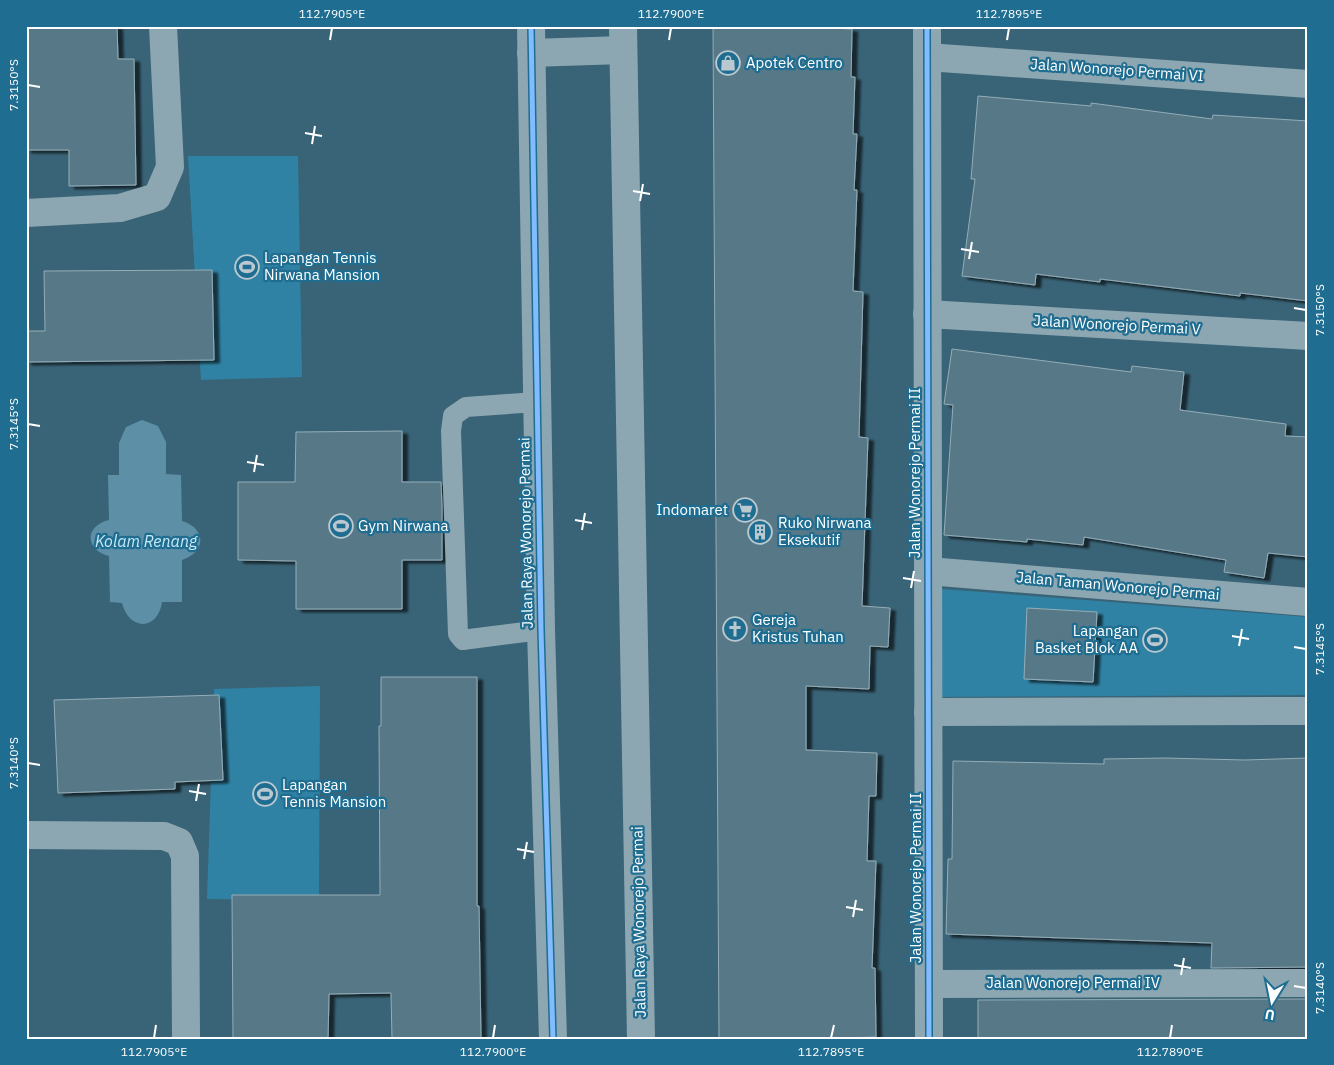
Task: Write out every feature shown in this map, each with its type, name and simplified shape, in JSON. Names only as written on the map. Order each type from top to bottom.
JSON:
[{"type":"street","points":[[26,213],[120,208],[157,197],[170,167],[163,26]]},
{"type":"street","name":"Jalan Wonorejo Permai II","points":[[927,26],[929,1039]]},
{"type":"street","points":[[531,39],[623,38]]},
{"type":"street","name":"Jalan Raya Wonorejo Permai","points":[[623,38],[641,1039]]},
{"type":"street","name":"Jalan Raya Wonorejo Permai","points":[[531,39],[541,630],[553,1039]]},
{"type":"street","name":"Jalan Wonorejo Permai VI","points":[[927,57],[1308,84]]},
{"type":"street","name":"Jalan Wonorejo Permai V","points":[[927,314],[1308,336]]},
{"type":"street","name":"Jalan Taman Wonorejo Permai","points":[[928,571],[1308,602]]},
{"type":"street","points":[[928,712],[1308,711]]},
{"type":"street","points":[[26,835],[164,836],[179,842],[185,856],[186,1039]]},
{"type":"street","name":"Jalan Wonorejo Permai IV","points":[[929,984],[1308,983]]},
{"type":"lane","points":[[536,402],[466,407],[453,416],[451,431],[458,634],[463,640],[470,640],[541,630]]},
{"type":"shaded area","name":"Lapangan Tennis Nirwana Mansion","points":[[188,156],[298,156],[302,377],[201,380]]},
{"type":"shaded area","points":[[928,588],[1308,617],[1308,695],[934,697]]},
{"type":"shaded area","name":"Lapangan Tennis Mansion","points":[[320,686],[319,900],[207,899],[214,689]]},
{"type":"water","name":"Kolam Renang","points":[[142,420],[158,426],[166,442],[166,474],[181,475],[182,521],[196,529],[200,540],[196,552],[182,560],[182,602],[162,602],[155,618],[143,624],[131,619],[122,603],[110,602],[109,556],[95,549],[91,538],[95,527],[109,520],[108,475],[119,475],[119,443],[126,427]]},
{"type":"building","points":[[26,26],[117,26],[118,59],[134,59],[136,185],[69,186],[69,150],[26,150]]},
{"type":"building","name":"Ruko Nirwana Eksekutif","points":[[713,26],[793,26],[852,29],[851,77],[855,77],[853,134],[857,134],[854,190],[857,190],[853,291],[863,292],[859,437],[868,438],[862,606],[890,608],[888,647],[870,646],[869,689],[806,686],[806,750],[877,753],[876,796],[869,796],[867,861],[876,861],[872,968],[875,968],[876,1037],[719,1039]]},
{"type":"building","points":[[978,96],[1091,106],[1091,103],[1212,119],[1213,115],[1308,121],[1308,301],[1240,293],[1240,296],[1100,279],[1100,282],[1036,274],[1035,285],[962,276],[975,179],[971,179]]},
{"type":"building","points":[[212,270],[214,360],[26,362],[26,331],[45,331],[44,271]]},
{"type":"building","points":[[952,349],[1131,372],[1132,366],[1184,372],[1180,410],[1286,424],[1285,436],[1308,437],[1308,557],[1268,553],[1264,578],[1224,572],[1226,560],[1084,537],[1083,545],[1027,539],[1027,542],[944,535],[953,405],[944,404]]},
{"type":"building","points":[[402,431],[402,482],[441,482],[442,560],[402,560],[402,609],[296,609],[296,561],[238,560],[238,482],[295,482],[296,432]]},
{"type":"building","points":[[1027,608],[1097,612],[1093,682],[1024,679]]},
{"type":"building","points":[[381,677],[477,677],[477,906],[479,906],[481,1039],[392,1039],[391,993],[329,994],[328,1039],[233,1039],[232,895],[380,895],[379,726],[381,726]]},
{"type":"building","points":[[219,695],[223,780],[175,782],[175,789],[58,793],[54,700]]},
{"type":"building","points":[[1308,758],[1308,967],[1211,968],[1212,943],[946,934],[948,859],[952,859],[953,761],[1104,764],[1104,759],[1245,760]]},
{"type":"building","points":[[1308,999],[1308,1039],[978,1039],[978,1000]]},
{"type":"cycle path","points":[[531,26],[541,630],[553,1039]]},
{"type":"cycle path","points":[[927,26],[929,1039]]},
{"type":"place","name":"Apotek Centro","points":[[728,63]]},
{"type":"place","name":"Lapangan Tennis Nirwana Mansion","points":[[247,267]]},
{"type":"place","name":"Indomaret","points":[[745,510]]},
{"type":"place","name":"Gym Nirwana","points":[[341,526]]},
{"type":"place","name":"Ruko Nirwana Eksekutif","points":[[760,532]]},
{"type":"place","name":"Gereja Kristus Tuhan","points":[[735,629]]},
{"type":"place","name":"Lapangan Basket Blok AA","points":[[1155,640]]},
{"type":"place","name":"Lapangan Tennis Mansion","points":[[265,794]]}]
